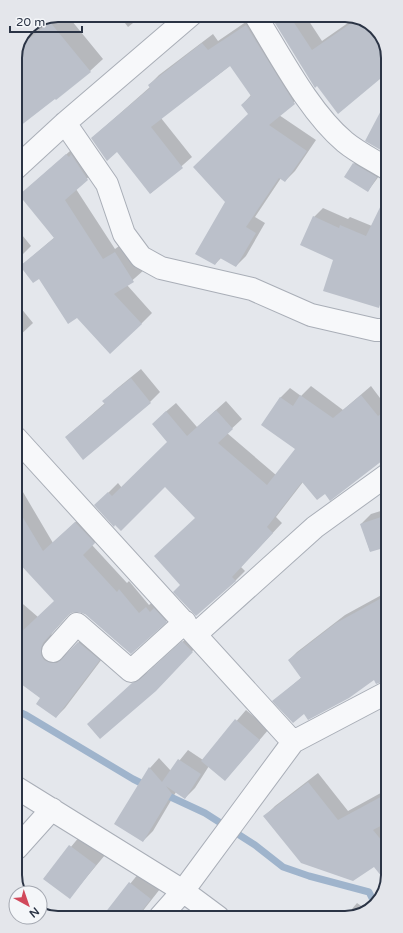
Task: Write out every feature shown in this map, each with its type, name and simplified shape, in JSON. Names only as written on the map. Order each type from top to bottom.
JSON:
[{"type":"street","points":[[22,163],[65,123],[183,22]]},
{"type":"street","points":[[259,22],[305,95],[324,120],[345,142],[381,165]]},
{"type":"street","points":[[65,123],[107,184],[124,234],[141,256],[161,268],[252,289],[311,315],[381,330]]},
{"type":"street","points":[[22,445],[293,742]]},
{"type":"street","points":[[53,651],[77,624],[131,671],[190,628],[315,527],[381,479]]},
{"type":"street","points":[[165,911],[183,891],[293,742],[381,696]]},
{"type":"street","points":[[22,791],[183,891],[210,911]]},
{"type":"street","points":[[22,842],[52,809]]},
{"type":"building","points":[[274,22],[294,22],[312,50],[351,23],[367,29],[375,38],[381,53],[381,78],[338,114],[317,86],[315,88]]},
{"type":"building","points":[[51,23],[91,72],[22,125],[22,56],[26,41],[48,24]]},
{"type":"building","points":[[246,25],[295,104],[269,125],[307,151],[285,182],[279,178],[246,227],[256,233],[236,267],[220,258],[215,265],[195,254],[225,202],[193,167],[248,114],[241,105],[251,96],[230,66],[151,127],[183,168],[150,194],[117,152],[107,161],[91,138],[150,88],[148,85],[202,43],[208,50]]},
{"type":"building","points":[[381,111],[381,150],[365,141]]},
{"type":"building","points":[[66,154],[69,157],[71,154],[88,180],[65,200],[103,259],[115,252],[134,282],[114,294],[142,324],[110,354],[77,318],[68,324],[39,279],[33,283],[22,269],[22,264],[54,238],[22,199],[22,192]]},
{"type":"building","points":[[353,163],[377,177],[368,192],[344,177]]},
{"type":"building","points":[[381,205],[381,301],[379,308],[323,291],[333,260],[300,245],[313,216],[339,228],[340,225],[366,236]]},
{"type":"building","points":[[131,378],[151,403],[83,460],[65,437],[105,404],[102,401]]},
{"type":"building","points":[[300,395],[333,418],[361,395],[378,416],[381,414],[381,462],[330,501],[325,494],[317,500],[302,482],[267,527],[273,533],[232,577],[236,581],[196,616],[173,592],[180,585],[154,556],[195,518],[165,487],[121,531],[115,525],[114,527],[94,505],[108,492],[112,496],[167,442],[152,424],[166,411],[187,436],[216,410],[233,429],[218,443],[267,485],[295,449],[261,425],[280,397],[293,406]]},
{"type":"building","points":[[22,516],[43,551],[75,522],[95,543],[83,555],[117,592],[119,589],[139,613],[146,607],[150,612],[154,608],[167,622],[131,654],[85,614],[73,612],[68,615],[43,643],[41,655],[44,660],[51,663],[57,663],[78,642],[100,660],[56,718],[36,704],[40,698],[22,685],[22,631],[54,601],[22,566]]},
{"type":"building","points":[[381,517],[381,549],[370,552],[360,524]]},
{"type":"building","points":[[381,598],[381,682],[376,684],[374,680],[349,698],[308,720],[304,714],[293,723],[272,701],[301,678],[288,660],[336,623]]},
{"type":"building","points":[[182,641],[193,652],[156,691],[100,739],[87,724],[132,683],[139,680]]},
{"type":"building","points":[[235,719],[260,740],[225,781],[201,761]]},
{"type":"building","points":[[178,759],[201,774],[185,799],[166,786],[172,794],[143,842],[114,824],[149,767],[162,782]]},
{"type":"building","points":[[308,782],[338,820],[381,797],[381,826],[373,830],[381,840],[381,876],[374,867],[353,881],[301,863],[263,816]]},
{"type":"building","points":[[69,845],[96,865],[70,899],[43,879]]},
{"type":"building","points":[[129,882],[151,899],[142,911],[106,911]]},
{"type":"waterway","points":[[22,713],[147,786]]},
{"type":"waterway","points":[[162,793],[205,813],[255,845],[283,867],[309,876],[369,892],[372,898]]}]
